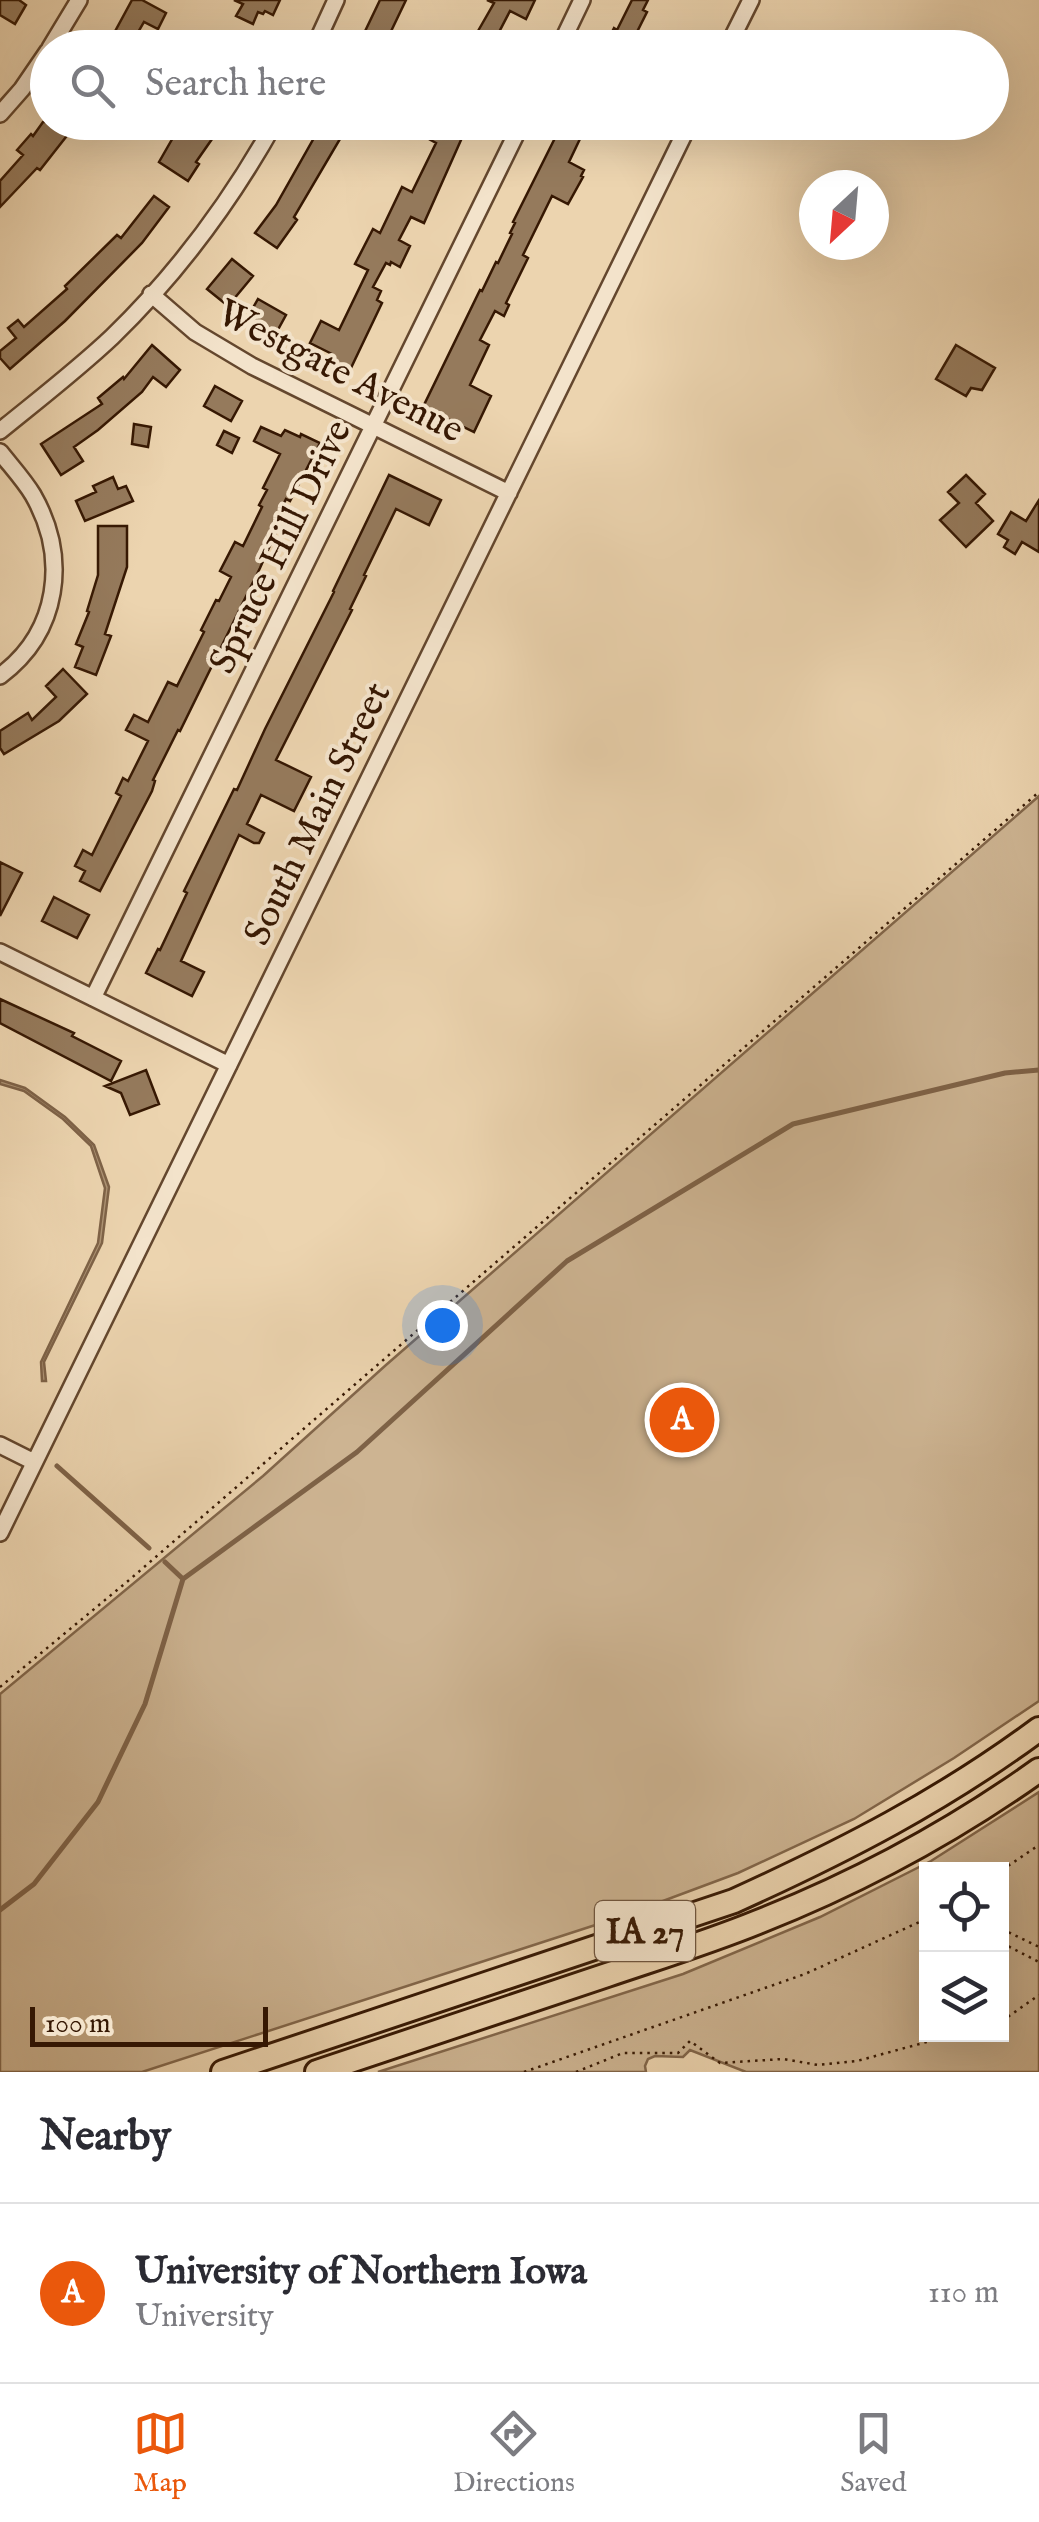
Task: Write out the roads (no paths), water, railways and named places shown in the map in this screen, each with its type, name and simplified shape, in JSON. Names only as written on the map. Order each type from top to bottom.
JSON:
[{"type":"highway","name":"IA 27","points":[[223,2072],[734,1900],[815,1864],[920,1809],[1039,1729]]},
{"type":"highway","name":"IA 27","points":[[317,2072],[756,1923],[828,1893],[998,1800],[1039,1770]]},
{"type":"street","points":[[61,30],[79,0]]},
{"type":"street","points":[[322,30],[336,0]]},
{"type":"street","points":[[568,30],[582,0]]},
{"type":"street","points":[[736,30],[750,0]]},
{"type":"street","points":[[0,114],[30,77]]},
{"type":"street","points":[[0,431],[114,335],[218,214],[266,140]]},
{"type":"street","name":"Spruce Hill Drive","points":[[93,998],[513,140]]},
{"type":"street","name":"South Main Street","points":[[0,1533],[681,140]]},
{"type":"street","name":"Westgate Avenue","points":[[151,294],[218,348],[509,493]]},
{"type":"street","points":[[0,452],[32,495],[45,522],[54,569],[53,593],[39,633],[29,649],[0,676]]},
{"type":"street","points":[[0,952],[228,1065]]},
{"type":"street","points":[[0,1445],[34,1462]]},
{"type":"waterway","points":[[0,1910],[34,1884],[98,1802],[145,1704],[183,1579],[357,1452],[567,1261],[793,1124],[1005,1073],[1039,1070]]},
{"type":"waterway","points":[[57,1466],[149,1548]]},
{"type":"waterway","points":[[165,1562],[183,1579]]},
{"type":"place","name":"University of Northern Iowa","points":[[682,1420]]}]
